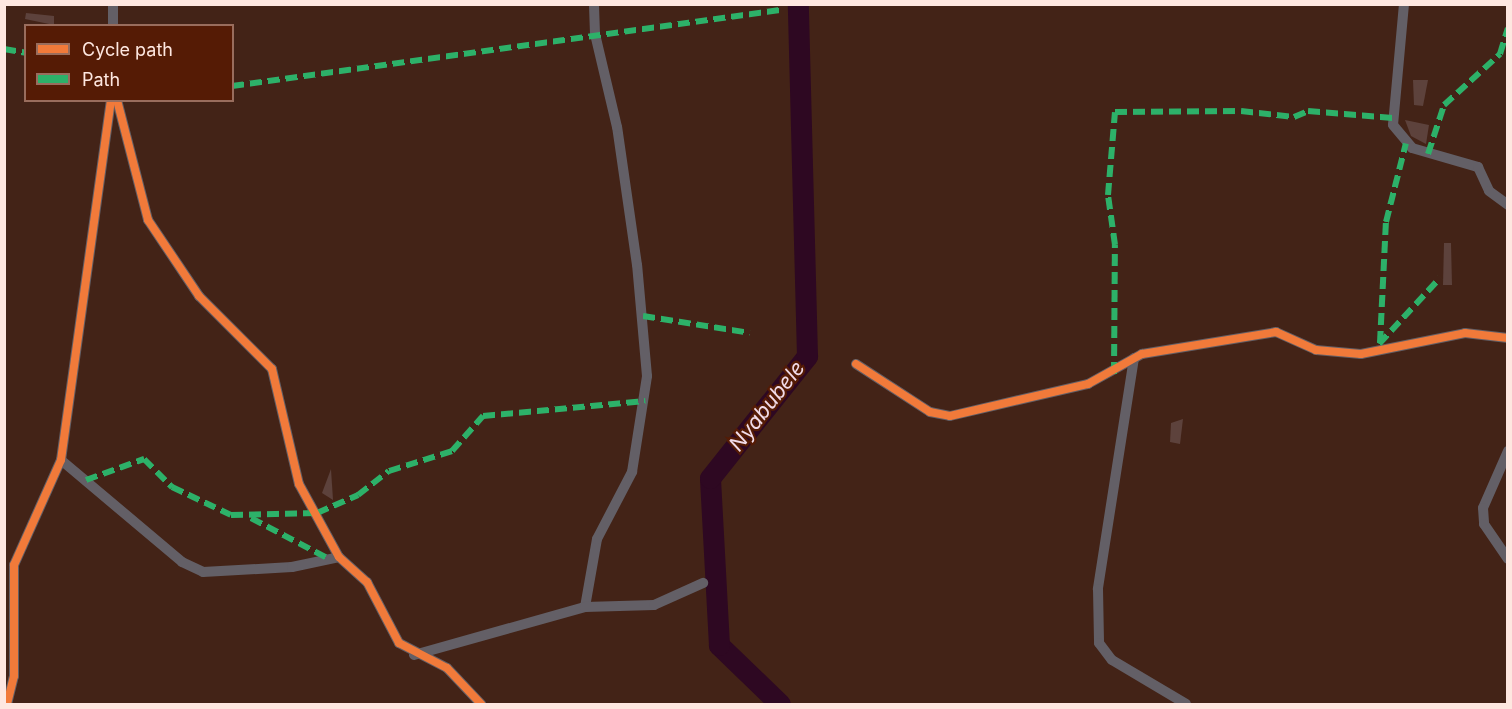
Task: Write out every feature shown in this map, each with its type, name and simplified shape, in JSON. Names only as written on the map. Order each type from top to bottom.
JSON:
[{"type":"street","points":[[113,4],[113,24]]},
{"type":"street","points":[[585,607],[597,539],[632,472],[647,376],[637,266],[617,127],[595,34],[594,4]]},
{"type":"street","points":[[1404,4],[1394,125],[1412,148],[1478,167],[1489,191],[1508,205]]},
{"type":"street","points":[[7,705],[14,676],[14,565],[61,460],[111,102]]},
{"type":"street","points":[[118,102],[148,220],[199,296],[272,369],[299,484],[339,557],[367,582],[399,643],[414,655],[447,668],[481,705]]},
{"type":"street","points":[[856,363],[930,412],[950,416],[1088,384],[1134,358],[1276,332],[1321,352],[1361,354],[1465,333],[1508,338]]},
{"type":"street","points":[[1134,358],[1098,589],[1099,643],[1112,660],[1186,705]]},
{"type":"street","points":[[1508,451],[1483,508],[1485,524],[1508,559]]},
{"type":"street","points":[[61,460],[182,562],[203,572],[292,567],[339,557]]},
{"type":"street","points":[[414,655],[585,607],[654,605],[703,583]]},
{"type":"building","points":[[26,13],[54,16],[54,24],[49,24],[25,19]]},
{"type":"building","points":[[1413,80],[1428,80],[1423,106],[1414,105]]},
{"type":"building","points":[[1405,120],[1429,125],[1426,144],[1411,136]]},
{"type":"building","points":[[1444,243],[1451,243],[1452,285],[1443,285]]},
{"type":"building","points":[[1183,419],[1180,444],[1170,442],[1171,423]]},
{"type":"building","points":[[331,469],[333,500],[322,493]]},
{"type":"waterway","name":"Nyabubele","points":[[780,704],[719,645],[710,478],[807,356],[798,4]]},
{"type":"marked path","points":[[234,86],[780,10]]},
{"type":"marked path","points":[[1428,154],[1444,105],[1500,54],[1508,28]]},
{"type":"marked path","points":[[4,49],[24,53]]},
{"type":"marked path","points":[[1114,374],[1115,245],[1108,195],[1115,112],[1241,111],[1294,117],[1308,111],[1393,118]]},
{"type":"marked path","points":[[1380,343],[1386,222],[1406,143]]},
{"type":"marked path","points":[[1379,344],[1440,278]]},
{"type":"marked path","points":[[643,316],[750,333]]},
{"type":"marked path","points":[[86,480],[144,459],[172,487],[231,515],[317,513],[358,495],[389,471],[452,451],[483,416],[645,401]]},
{"type":"marked path","points":[[251,518],[329,559]]},
{"type":"cycle path","points":[[7,704],[14,676],[14,565],[61,460],[111,102]]},
{"type":"cycle path","points":[[118,102],[148,220],[199,296],[272,369],[299,484],[339,557],[367,582],[399,643],[447,668],[481,704]]},
{"type":"cycle path","points":[[856,364],[930,412],[950,416],[1088,384],[1142,354],[1276,332],[1316,350],[1361,354],[1465,333],[1508,338]]}]
